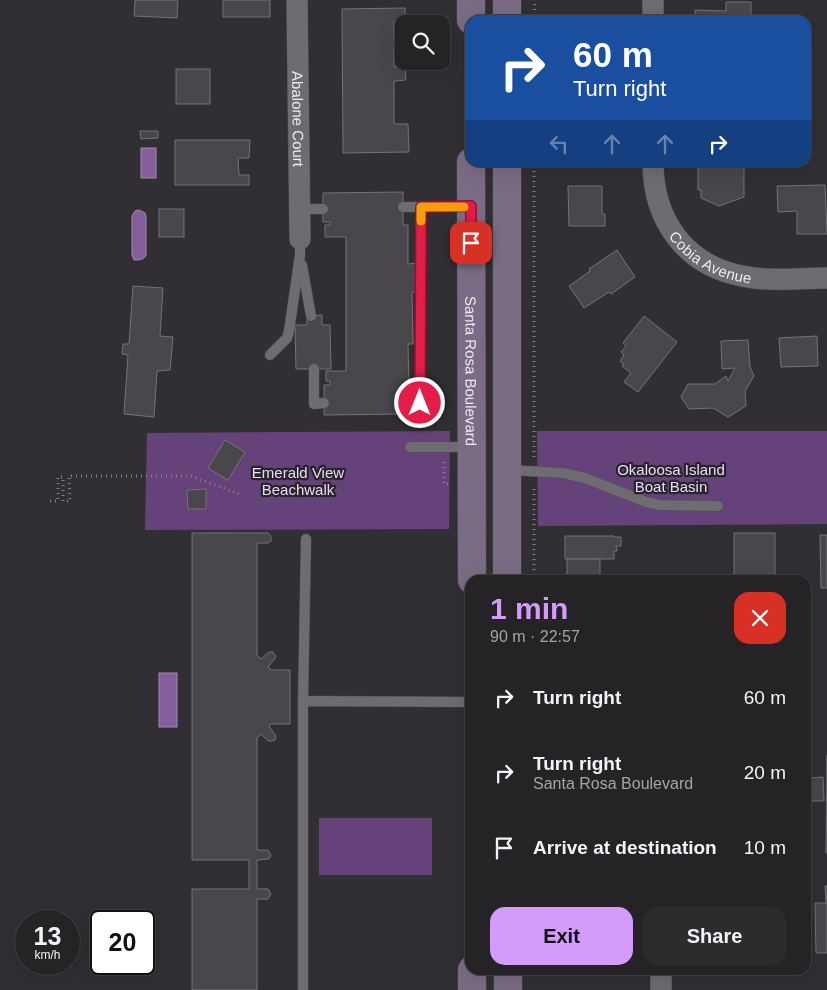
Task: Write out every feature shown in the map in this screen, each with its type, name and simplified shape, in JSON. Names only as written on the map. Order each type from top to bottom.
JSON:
[{"type":"street","name":"Abalone Court","points":[[297,0],[300,247]]},
{"type":"street","points":[[471,0],[471,15]]},
{"type":"street","points":[[507,0],[507,15]]},
{"type":"street","points":[[653,0],[653,15]]},
{"type":"street","name":"Santa Rosa Boulevard","points":[[471,167],[472,575]]},
{"type":"street","points":[[507,167],[507,575]]},
{"type":"street","name":"Cobia Avenue","points":[[654,167],[657,200],[664,217],[676,237],[696,257],[715,268],[742,276],[758,278],[827,278]]},
{"type":"street","points":[[472,975],[472,990]]},
{"type":"street","points":[[508,975],[508,990]]},
{"type":"street","points":[[660,975],[660,990]]},
{"type":"lane","points":[[403,207],[471,206]]},
{"type":"lane","points":[[404,404],[420,403],[421,207]]},
{"type":"lane","points":[[300,209],[323,209]]},
{"type":"lane","points":[[300,247],[311,316]]},
{"type":"lane","points":[[270,355],[286,338],[289,331],[300,247]]},
{"type":"lane","points":[[314,369],[314,404],[324,403]]},
{"type":"lane","points":[[410,447],[471,447]]},
{"type":"lane","points":[[507,470],[563,473],[585,478],[646,502],[660,505],[718,506]]},
{"type":"lane","points":[[303,990],[303,702],[306,539]]},
{"type":"lane","points":[[303,702],[465,702]]},
{"type":"path","points":[[534,0],[534,15]]},
{"type":"path","points":[[534,167],[534,575]]},
{"type":"path","points":[[50,501],[58,501],[58,477],[63,477],[63,501],[70,501],[70,476],[191,476],[242,495]]},
{"type":"green space","name":"Emerald View Beachwalk","points":[[450,431],[449,529],[145,530],[147,433]]},
{"type":"green space","name":"Okaloosa Island Boat Basin","points":[[537,431],[827,431],[827,524],[538,526]]},
{"type":"green space","points":[[319,818],[432,818],[432,875],[319,875]]},
{"type":"shaded area","points":[[141,148],[156,148],[156,178],[141,178]]},
{"type":"shaded area","points":[[139,210],[145,213],[146,216],[146,255],[143,259],[134,260],[132,255],[132,216],[135,211]]},
{"type":"shaded area","points":[[159,673],[177,673],[177,727],[159,727]]},
{"type":"building","points":[[135,0],[178,0],[177,18],[134,16]]},
{"type":"building","points":[[223,0],[270,0],[270,17],[223,17]]},
{"type":"building","points":[[726,2],[751,2],[751,15],[695,15],[695,10],[726,11]]},
{"type":"building","points":[[405,8],[405,15],[395,15],[394,21],[394,67],[395,70],[405,70],[406,80],[394,81],[394,124],[408,124],[409,152],[343,153],[342,9]]},
{"type":"building","points":[[176,69],[210,69],[210,104],[176,104]]},
{"type":"building","points":[[140,131],[158,131],[158,138],[141,139]]},
{"type":"building","points":[[175,140],[250,140],[249,158],[238,158],[239,175],[249,175],[249,185],[175,185]]},
{"type":"building","points":[[698,167],[744,167],[744,197],[719,206],[701,198],[701,190],[698,190]]},
{"type":"building","points":[[825,185],[827,234],[797,234],[797,211],[778,212],[777,186]]},
{"type":"building","points":[[568,186],[602,186],[602,214],[605,214],[605,226],[569,226]]},
{"type":"building","points":[[403,192],[403,225],[408,225],[408,264],[417,263],[417,292],[412,292],[413,344],[408,344],[409,387],[404,387],[404,414],[324,415],[324,385],[330,385],[330,381],[326,381],[326,371],[346,371],[346,237],[325,237],[325,225],[330,225],[330,222],[323,222],[323,193]]},
{"type":"building","points":[[159,209],[184,209],[184,237],[159,237]]},
{"type":"building","points":[[617,250],[635,277],[611,294],[609,292],[584,308],[569,286],[590,271],[589,269]]},
{"type":"building","points":[[133,286],[163,288],[160,336],[173,337],[170,370],[157,371],[154,417],[124,414],[128,355],[122,354],[123,344],[129,344]]},
{"type":"building","points":[[322,315],[322,325],[330,325],[331,369],[296,369],[295,325],[307,325],[307,316]]},
{"type":"building","points":[[644,316],[677,342],[638,392],[624,382],[631,373],[622,366],[624,364],[620,361],[624,355],[621,352],[626,346],[623,343]]},
{"type":"building","points":[[817,336],[818,366],[781,367],[779,338]]},
{"type":"building","points":[[748,340],[750,367],[754,376],[745,391],[746,406],[728,417],[713,408],[689,409],[681,397],[688,384],[715,384],[726,376],[728,381],[735,368],[722,369],[721,341]]},
{"type":"building","points":[[225,440],[245,452],[228,480],[208,468]]},
{"type":"building","points":[[206,489],[206,509],[188,509],[187,490]]},
{"type":"building","points":[[192,533],[268,533],[271,536],[271,541],[268,543],[257,543],[257,655],[261,659],[269,652],[273,652],[276,657],[268,667],[271,670],[290,670],[290,724],[271,724],[269,726],[276,736],[275,740],[268,741],[261,734],[257,738],[257,850],[268,850],[271,855],[269,859],[257,860],[257,889],[268,889],[271,894],[268,899],[257,899],[257,990],[192,990],[192,889],[249,889],[249,860],[192,860]]},
{"type":"building","points":[[734,533],[775,533],[775,575],[734,575]]},
{"type":"building","points":[[820,535],[827,535],[827,588],[821,588]]},
{"type":"building","points":[[565,536],[621,537],[621,546],[616,546],[617,551],[614,551],[614,559],[565,559]]},
{"type":"building","points":[[567,559],[600,559],[600,575],[567,575]]},
{"type":"building","points":[[827,755],[827,853],[826,853]]},
{"type":"building","points":[[823,777],[824,801],[811,801],[811,778]]},
{"type":"building","points":[[825,886],[827,886],[827,953],[816,953],[815,903],[826,903]]},
{"type":"slow traffic","points":[[421,221],[421,207],[464,207]]},
{"type":"route","points":[[420,403],[421,207],[471,206],[471,243]]}]
